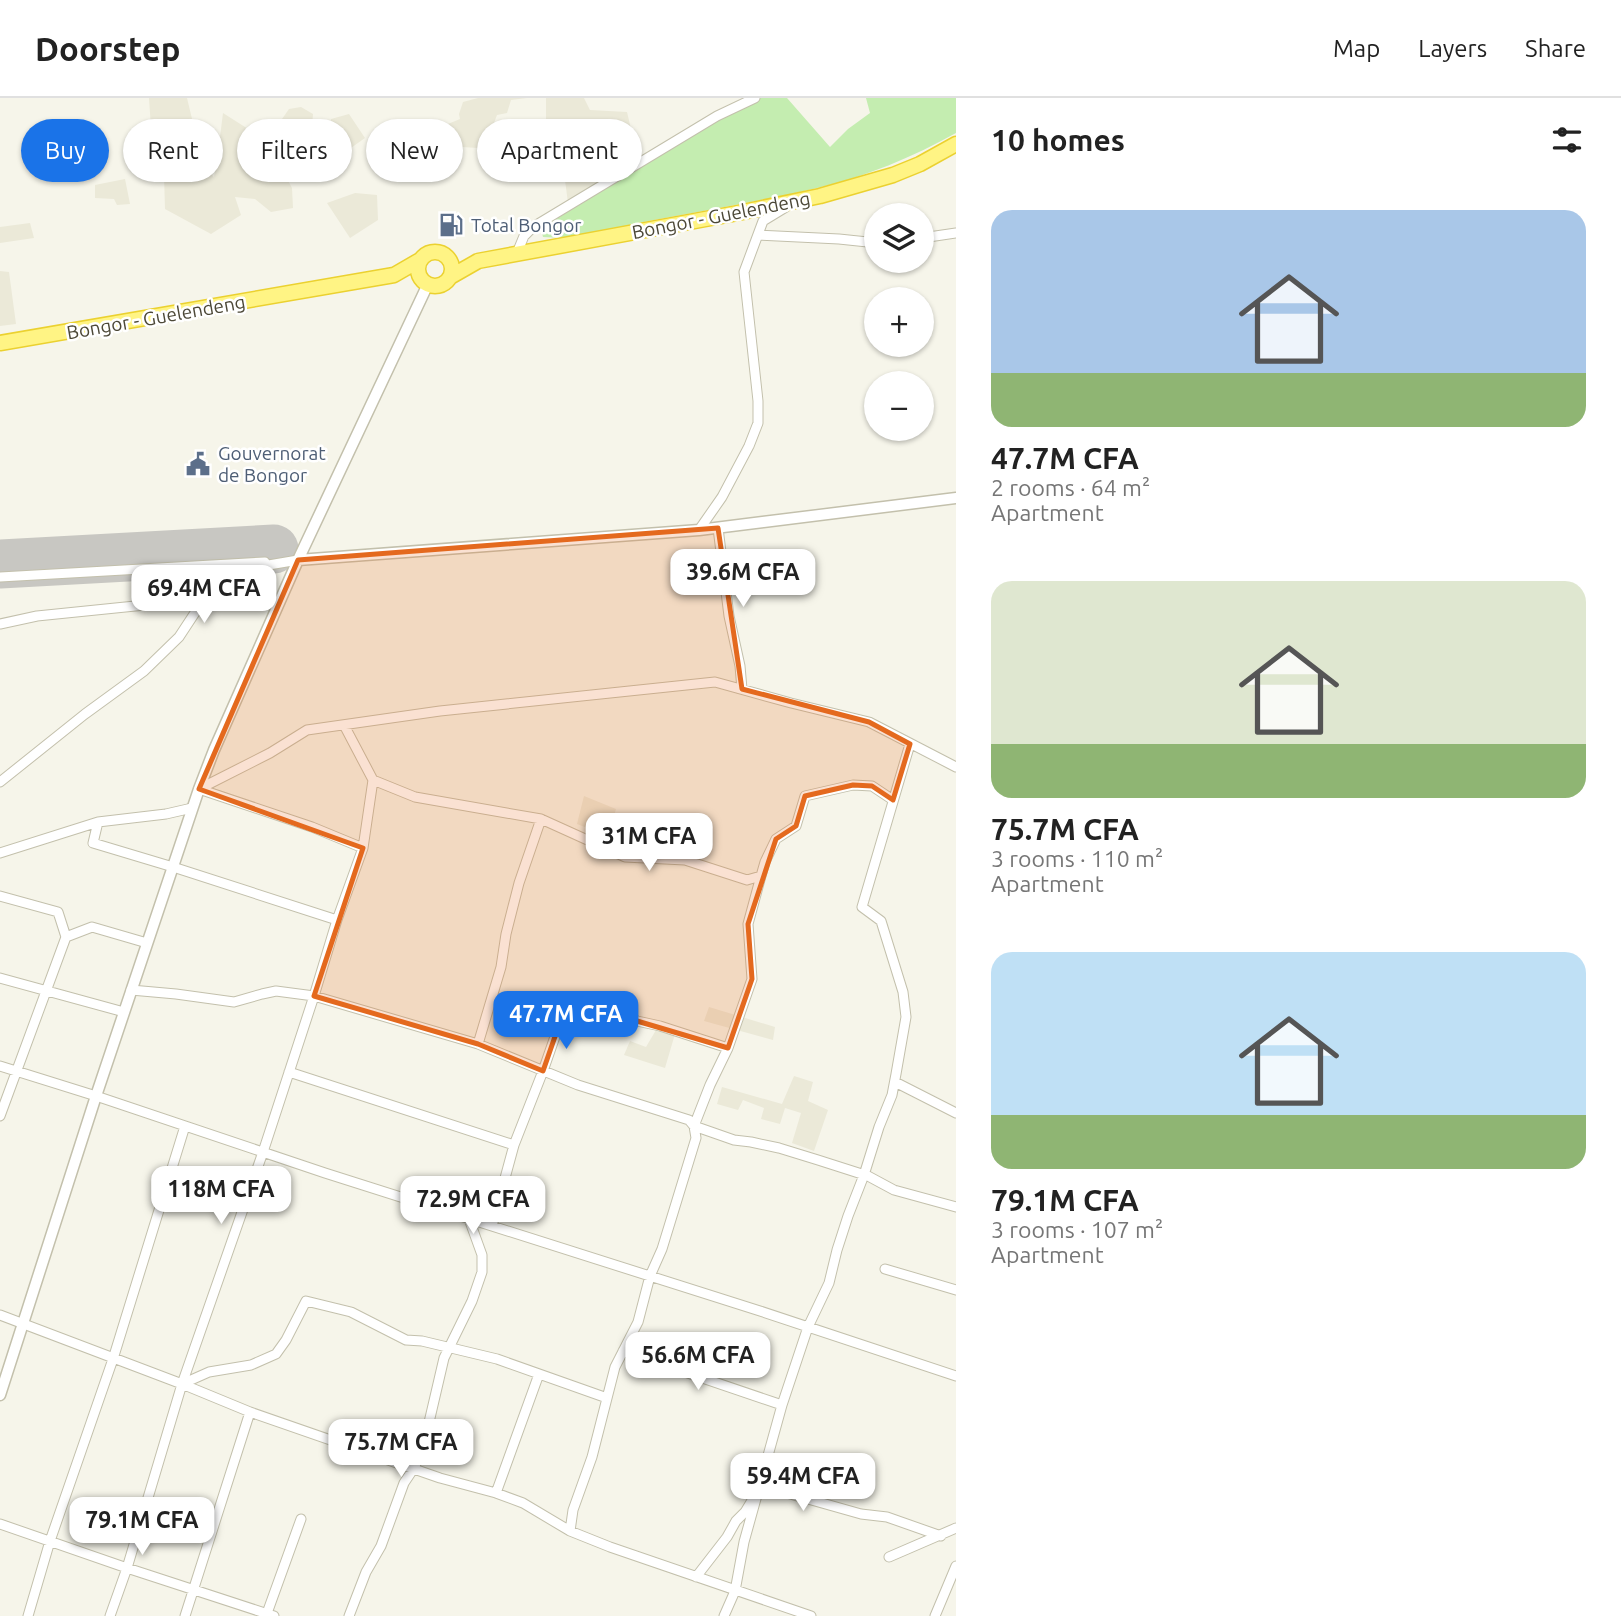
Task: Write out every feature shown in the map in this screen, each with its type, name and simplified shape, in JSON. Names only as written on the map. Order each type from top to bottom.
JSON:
[{"type":"highway","name":"Bongor - Guelendeng","points":[[450,277],[478,261],[738,214],[820,196],[887,177],[920,164],[956,144]]},
{"type":"highway","points":[[433,252],[444,255],[451,265],[450,277],[440,285],[424,282],[418,268],[420,260],[433,252]]},
{"type":"highway","name":"Bongor - Guelendeng","points":[[444,255],[478,261]]},
{"type":"highway","name":"Bongor - Guelendeng","points":[[0,344],[394,275],[420,260]]},
{"type":"highway","name":"Bongor - Guelendeng","points":[[394,275],[424,282]]},
{"type":"street","points":[[517,253],[524,236],[533,227],[717,116],[755,98]]},
{"type":"street","points":[[699,530],[727,487],[758,423],[744,272],[763,221],[782,209],[820,196]]},
{"type":"street","points":[[934,236],[956,233]]},
{"type":"street","points":[[758,235],[864,242]]},
{"type":"street","points":[[0,1395],[199,789],[218,740],[424,282]]},
{"type":"street","points":[[0,578],[298,560],[699,530],[956,498]]},
{"type":"street","points":[[718,528],[742,689]]},
{"type":"street","points":[[0,782],[144,671],[179,637],[204,599],[229,580],[257,567],[298,560]]},
{"type":"street","points":[[0,624],[37,616],[204,599]]},
{"type":"street","points":[[199,789],[270,753],[307,730],[440,711],[715,682],[869,722],[956,767]]},
{"type":"street","points":[[110,1616],[182,1384],[263,1153],[337,920],[363,848],[373,780],[344,725]]},
{"type":"street","points":[[724,1616],[736,1591],[740,1561],[757,1492],[782,1405],[808,1327],[829,1283],[848,1216],[895,1082],[906,1017],[903,992],[881,921],[862,907],[910,744]]},
{"type":"street","points":[[373,780],[415,797],[541,819],[625,858],[685,860],[747,880],[761,876]]},
{"type":"street","points":[[694,1126],[728,1048],[752,979],[748,924],[765,862],[776,839],[796,826],[805,796],[853,785],[872,786],[893,800]]},
{"type":"street","points":[[199,789],[312,827],[363,848]]},
{"type":"street","points":[[0,853],[98,822],[166,814],[192,808]]},
{"type":"street","points":[[478,1044],[501,967],[519,883],[541,819]]},
{"type":"street","points":[[98,822],[93,843],[337,920]]},
{"type":"street","points":[[0,896],[58,912],[65,937],[0,1116]]},
{"type":"street","points":[[65,937],[92,927],[147,943]]},
{"type":"street","points":[[0,978],[124,1012]]},
{"type":"street","points":[[131,990],[234,1002],[276,991],[314,996],[478,1044],[578,1085],[689,1120],[694,1126],[696,1138],[662,1249],[650,1276],[638,1322],[615,1367],[592,1457],[573,1510],[570,1531]]},
{"type":"street","points":[[492,1226],[514,1146],[566,1005],[573,1003],[612,1006],[637,1021],[728,1048]]},
{"type":"street","points":[[0,1066],[956,1376]]},
{"type":"street","points":[[289,1072],[514,1146]]},
{"type":"street","points":[[895,1082],[956,1113]]},
{"type":"street","points":[[28,1616],[50,1541],[113,1359],[185,1126]]},
{"type":"street","points":[[694,1126],[734,1140],[779,1148],[864,1175],[894,1190],[956,1207]]},
{"type":"street","points":[[352,1615],[366,1572],[381,1546],[404,1483],[423,1448],[444,1358],[472,1301],[482,1272],[482,1255],[470,1219]]},
{"type":"street","points":[[885,1269],[956,1290]]},
{"type":"street","points":[[182,1384],[209,1372],[251,1365],[276,1354],[306,1301],[351,1312],[406,1340],[422,1341],[497,1359],[607,1398]]},
{"type":"street","points":[[0,1315],[250,1412],[440,1478],[523,1503],[570,1531],[811,1616]]},
{"type":"street","points":[[623,1351],[782,1405]]},
{"type":"street","points":[[496,1493],[539,1374]]},
{"type":"street","points":[[185,1616],[250,1412]]},
{"type":"street","points":[[696,1577],[757,1492],[769,1488],[861,1514],[887,1517],[941,1536]]},
{"type":"street","points":[[0,1524],[269,1615],[301,1518]]},
{"type":"street","points":[[889,1557],[956,1528]]},
{"type":"street","points":[[934,1616],[956,1566]]},
{"type":"highlighted area","points":[[718,528],[742,689],[869,722],[910,744],[893,800],[872,786],[853,785],[805,796],[796,826],[776,839],[748,924],[752,979],[728,1048],[637,1021],[612,1006],[567,1002],[543,1071],[478,1044],[314,996],[363,848],[199,789],[298,560]]},
{"type":"shaded area","points":[[149,98],[187,98],[192,119],[150,119]]},
{"type":"shaded area","points":[[478,98],[527,98],[511,100],[507,113],[497,115],[496,119],[477,119],[477,148],[463,147],[463,119],[460,119],[459,114],[463,102]]},
{"type":"shaded area","points":[[546,98],[584,98],[590,110],[627,112],[629,119],[546,119]]},
{"type":"shaded area","points":[[301,107],[313,114],[313,119],[282,119],[289,109]]},
{"type":"shaded area","points":[[223,113],[237,122],[237,182],[289,182],[292,188],[293,208],[271,212],[255,199],[235,197],[241,215],[211,234],[165,209],[164,182],[223,182]]},
{"type":"shaded area","points":[[349,114],[365,138],[352,147],[352,119],[331,119]]},
{"type":"shaded area","points":[[123,179],[130,204],[117,205],[114,199],[95,198],[95,185]]},
{"type":"shaded area","points":[[565,182],[601,182],[568,203]]},
{"type":"shaded area","points":[[355,193],[377,195],[378,220],[350,238],[327,203]]},
{"type":"shaded area","points":[[30,223],[34,238],[0,243],[0,227]]},
{"type":"shaded area","points":[[0,271],[9,272],[16,324],[0,326]]},
{"type":"shaded area","points":[[584,796],[616,809],[605,847],[597,843],[595,831],[577,824]]},
{"type":"shaded area","points":[[709,1007],[775,1027],[773,1040],[704,1021]]},
{"type":"shaded area","points":[[656,1030],[675,1034],[665,1068],[624,1055],[630,1041],[646,1047]]},
{"type":"shaded area","points":[[794,1076],[813,1082],[808,1101],[828,1110],[814,1151],[792,1143],[801,1113],[785,1108],[780,1124],[761,1119],[764,1108],[743,1100],[738,1110],[717,1104],[722,1087],[782,1104]]},
{"type":"green space","points":[[759,98],[787,98],[830,147],[870,113],[866,98],[956,98],[956,133],[923,150],[853,178],[756,201],[598,232],[543,237],[541,229],[614,182],[642,182],[642,164]]},
{"type":"runway","points":[[0,564],[274,549]]},
{"type":"place","name":"Total Bongor","points":[[451,225]]},
{"type":"place","name":"Gouvernorat de Bongor","points":[[198,464]]}]
